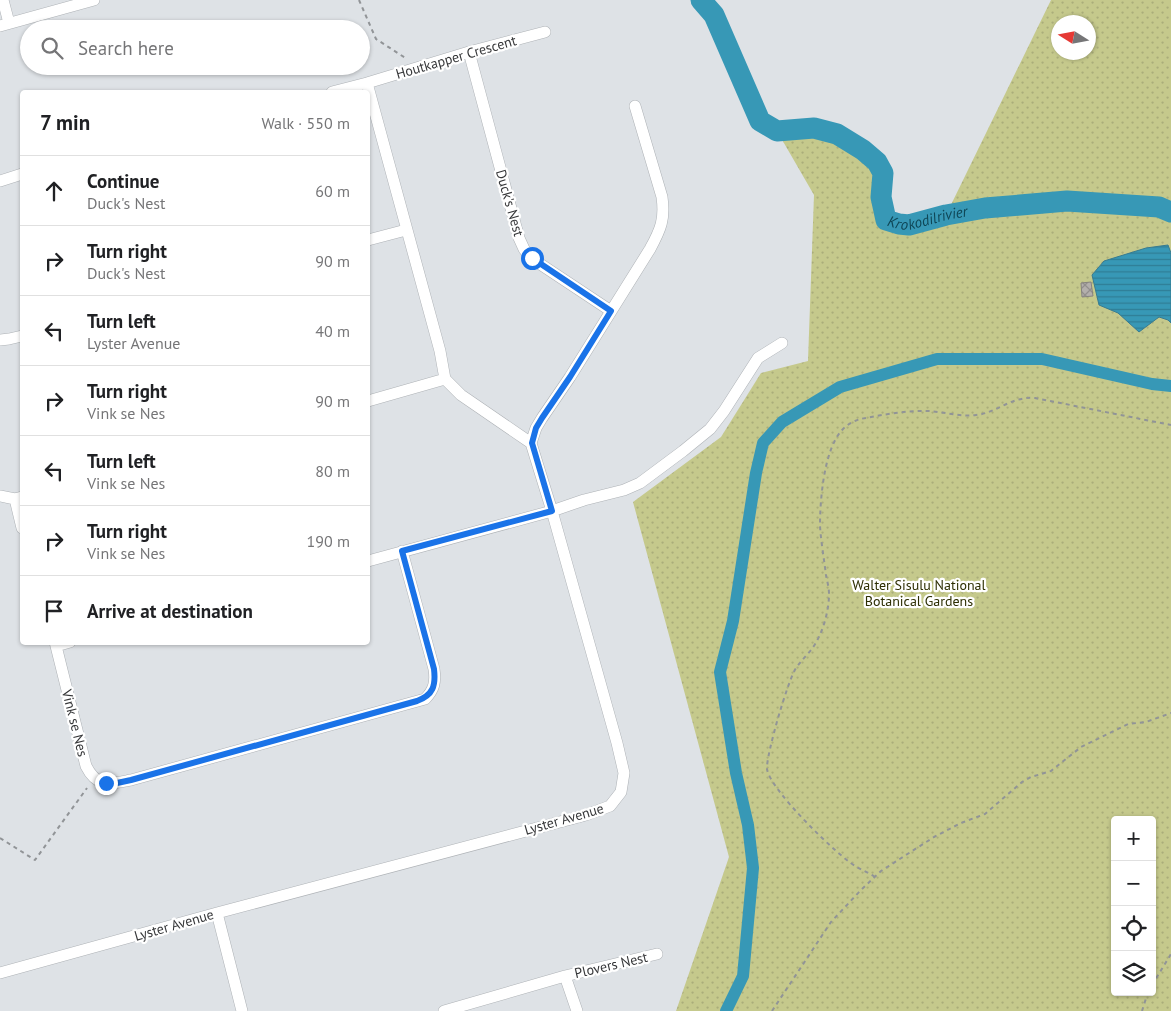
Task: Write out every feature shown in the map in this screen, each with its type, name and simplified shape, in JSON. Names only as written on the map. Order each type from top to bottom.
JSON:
[{"type":"street","points":[[3,0],[5,24],[94,0]]},
{"type":"street","name":"Houtkapper Crescent","points":[[340,90],[468,52],[545,32]]},
{"type":"street","name":"Duck's Nest","points":[[468,52],[519,238],[524,249],[544,267],[611,311]]},
{"type":"street","points":[[367,83],[369,90]]},
{"type":"street","points":[[370,94],[440,351],[445,379],[461,395],[532,443],[536,428],[658,236],[662,225],[664,212],[662,197],[635,106]]},
{"type":"street","points":[[0,181],[20,175]]},
{"type":"street","points":[[370,239],[406,230]]},
{"type":"street","points":[[0,340],[9,340],[20,337]]},
{"type":"street","points":[[370,560],[552,511],[640,484],[710,429],[724,411],[758,358],[782,343]]},
{"type":"street","points":[[370,400],[445,379]]},
{"type":"street","name":"Lyster Avenue","points":[[0,973],[576,817],[610,806],[621,792],[624,773],[532,443]]},
{"type":"street","points":[[0,496],[18,498],[20,513]]},
{"type":"street","points":[[93,779],[106,783],[131,780],[425,698],[431,693],[434,685],[434,669],[402,551]]},
{"type":"street","name":"Vink se Nes","points":[[55,645],[86,766],[93,779]]},
{"type":"street","points":[[217,913],[242,1011]]},
{"type":"street","name":"Plovers Nest","points":[[444,1011],[565,976],[657,954]]},
{"type":"street","name":"Plovers Nest","points":[[565,976],[576,1011]]},
{"type":"path","points":[[359,0],[368,20]]},
{"type":"path","points":[[370,25],[376,39],[420,67]]},
{"type":"path","points":[[875,877],[854,865],[814,829],[778,791],[767,768],[769,750],[793,674],[816,643],[823,628],[829,594],[820,526],[823,488],[828,458],[844,428],[860,419],[914,411],[980,415],[1025,397],[1171,425]]},
{"type":"path","points":[[772,1011],[831,922],[882,871],[934,837],[984,814],[1022,782],[1051,771],[1081,747],[1128,724],[1146,722],[1171,713]]},
{"type":"path","points":[[0,838],[35,860],[93,779]]},
{"type":"path","points":[[1156,978],[1171,954]]},
{"type":"path","points":[[1142,1011],[1147,996]]},
{"type":"green space","name":"Walter Sisulu National Botanical Gardens","points":[[1051,0],[1171,0],[1171,1011],[676,1011],[729,857],[633,502],[721,437],[761,373],[808,361],[814,195],[777,131],[808,125],[837,134],[877,162],[882,181],[886,220],[904,225],[946,215]]},
{"type":"water","points":[[1168,245],[1171,253],[1171,323],[1159,317],[1139,332],[1118,313],[1099,305],[1092,275],[1104,261],[1146,248]]},
{"type":"building","points":[[1091,282],[1093,296],[1082,297],[1081,283]]},
{"type":"waterway","name":"Krokodilrivier","points":[[701,0],[714,15],[760,121],[777,131],[814,128],[837,134],[863,150],[877,162],[883,173],[881,197],[886,220],[909,225],[946,215],[985,208],[1067,201],[1159,207],[1171,212]]},
{"type":"waterway","points":[[726,1011],[743,976],[753,868],[748,825],[736,773],[720,672],[733,621],[756,473],[763,443],[782,422],[840,387],[937,359],[1042,359],[1152,384],[1171,386]]},
{"type":"route","points":[[106,783],[131,780],[417,701],[431,693],[435,677],[434,669],[402,551],[552,511],[532,443],[536,428],[611,311],[532,258]]}]
